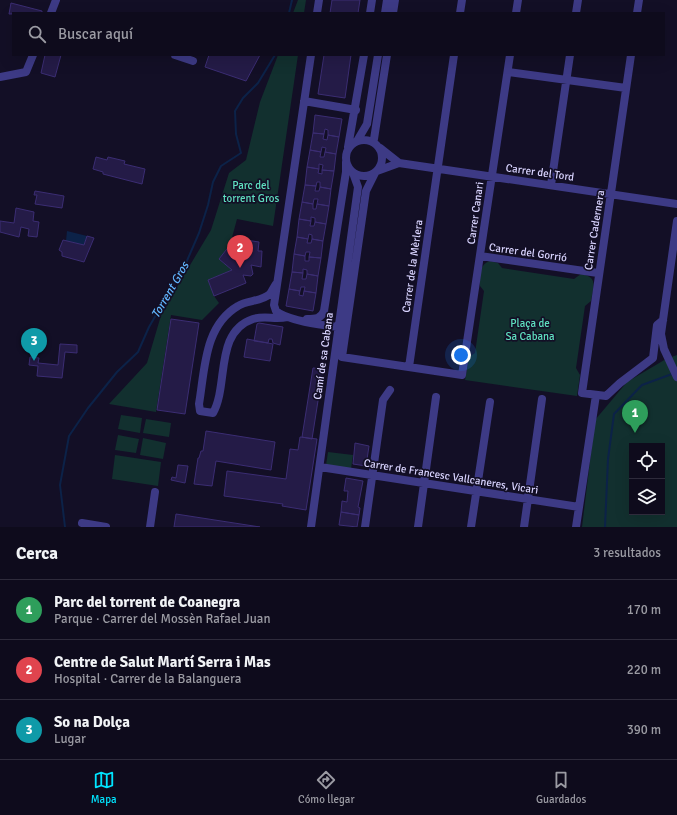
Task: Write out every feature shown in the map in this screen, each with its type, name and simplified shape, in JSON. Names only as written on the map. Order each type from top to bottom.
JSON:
[{"type":"street","points":[[53,12],[56,0]]},
{"type":"street","points":[[317,12],[319,0]]},
{"type":"street","points":[[370,12],[372,0]]},
{"type":"street","points":[[385,12],[387,0]]},
{"type":"street","points":[[393,12],[395,0]]},
{"type":"street","points":[[460,12],[462,0]]},
{"type":"street","points":[[516,12],[518,0]]},
{"type":"street","points":[[576,12],[578,0]]},
{"type":"street","points":[[637,12],[639,0]]},
{"type":"street","points":[[0,77],[26,72],[34,56]]},
{"type":"street","points":[[178,56],[193,61]]},
{"type":"street","points":[[287,317],[276,311],[274,305],[311,56]]},
{"type":"street","points":[[278,282],[270,294],[261,299],[239,305],[227,314],[218,324],[210,339],[199,404],[200,411],[213,413],[219,404],[226,354],[231,339],[241,327],[252,319],[262,317],[287,317],[300,319],[318,318],[323,315],[364,56]]},
{"type":"street","points":[[348,149],[357,141],[367,124],[378,56]]},
{"type":"street","points":[[377,143],[387,56]]},
{"type":"street","points":[[437,168],[454,56]]},
{"type":"street","name":"Carrer Canari","points":[[409,367],[462,375],[510,56]]},
{"type":"street","points":[[551,185],[570,56]]},
{"type":"street","name":"Carrer Cadernera","points":[[596,396],[582,393],[630,56]]},
{"type":"street","points":[[508,72],[626,88]]},
{"type":"street","points":[[304,101],[356,110]]},
{"type":"street","points":[[367,124],[377,143],[383,160],[366,193],[342,357],[409,367]]},
{"type":"street","points":[[357,141],[363,139],[377,143],[399,163]]},
{"type":"street","points":[[346,162],[354,173],[358,187]]},
{"type":"street","name":"Carrer del Tord","points":[[376,172],[399,163],[611,193],[677,204]]},
{"type":"street","name":"Carrer de la Mèrlera","points":[[409,367],[437,168]]},
{"type":"street","points":[[354,173],[365,176],[376,172]]},
{"type":"street","points":[[358,187],[365,176]]},
{"type":"street","name":"Camí de sa Cabana","points":[[311,527],[358,187]]},
{"type":"street","points":[[677,221],[674,261],[662,320],[662,340],[667,356],[677,377]]},
{"type":"street","name":"Carrer del Gorrió","points":[[480,256],[598,273]]},
{"type":"street","points":[[300,319],[306,322],[338,327]]},
{"type":"street","points":[[576,527],[596,396],[606,396],[620,383],[653,358],[657,325],[662,320]]},
{"type":"street","points":[[365,527],[384,400],[390,390]]},
{"type":"street","points":[[418,527],[436,397]]},
{"type":"street","points":[[524,527],[542,399]]},
{"type":"street","points":[[471,527],[490,402]]},
{"type":"street","name":"Carrer de Francesc Vallcaneres, Vicari","points":[[320,467],[579,507]]},
{"type":"street","points":[[150,527],[155,492]]},
{"type":"street","points":[[82,523],[106,527]]},
{"type":"green space","points":[[298,0],[306,0],[304,12],[293,12]]},
{"type":"green space","name":"Parc del torrent Gros","points":[[278,56],[298,56],[273,226],[237,219],[230,245],[219,259],[232,270],[208,280],[214,296],[219,303],[202,320],[171,315],[156,412],[109,404],[147,363],[162,312],[211,230],[229,173],[246,160],[260,102]]},
{"type":"green space","name":"Plaça de Sa Cabana","points":[[490,261],[498,263],[502,268],[574,279],[581,274],[587,275],[593,280],[594,283],[591,301],[585,306],[576,368],[580,375],[577,396],[465,380],[469,357],[475,353],[484,291],[480,286],[481,271],[484,265]]},
{"type":"green space","points":[[677,355],[677,527],[582,527],[595,420],[627,382],[666,359]]},
{"type":"green space","points":[[121,415],[142,418],[140,433],[118,429]]},
{"type":"green space","points":[[146,419],[171,423],[169,437],[143,433]]},
{"type":"green space","points":[[118,435],[139,439],[136,453],[115,450]]},
{"type":"green space","points":[[143,438],[166,443],[163,459],[140,455]]},
{"type":"green space","points":[[328,452],[353,455],[351,469],[326,465]]},
{"type":"green space","points":[[115,455],[161,462],[158,486],[112,479]]},
{"type":"water","points":[[67,231],[87,236],[84,245],[66,241]]},
{"type":"building","points":[[332,0],[360,0],[358,12],[330,12]]},
{"type":"building","points":[[11,3],[42,11],[12,12],[12,14],[9,14]]},
{"type":"building","points":[[45,56],[61,56],[55,77],[41,73]]},
{"type":"building","points":[[209,56],[259,56],[246,81],[205,67]]},
{"type":"building","points":[[324,56],[351,56],[345,98],[318,94]]},
{"type":"building","points":[[315,115],[342,119],[339,137],[328,135],[328,130],[325,129],[324,134],[313,133]]},
{"type":"building","points":[[313,133],[324,134],[323,139],[327,140],[328,135],[339,137],[336,154],[325,152],[326,148],[322,147],[321,152],[310,150]]},
{"type":"building","points":[[310,150],[321,152],[320,157],[324,157],[325,152],[336,154],[334,171],[322,170],[323,165],[319,164],[319,169],[307,167]]},
{"type":"building","points":[[96,157],[107,160],[108,157],[125,161],[124,164],[145,169],[142,184],[103,174],[103,172],[93,169]]},
{"type":"building","points":[[307,167],[319,169],[318,173],[322,174],[322,170],[334,171],[331,189],[320,187],[320,182],[317,182],[316,186],[305,185]]},
{"type":"building","points":[[305,185],[316,186],[315,191],[319,191],[320,187],[331,189],[329,206],[317,204],[318,199],[314,199],[313,204],[302,202]]},
{"type":"building","points":[[35,191],[64,196],[62,208],[35,204],[37,195],[34,195]]},
{"type":"building","points":[[302,202],[313,204],[313,209],[316,209],[317,204],[329,206],[326,224],[315,222],[315,218],[311,217],[311,221],[299,219]]},
{"type":"building","points":[[16,208],[34,212],[33,221],[39,222],[37,237],[28,236],[29,229],[21,227],[19,237],[0,232],[0,221],[14,223]]},
{"type":"building","points":[[299,219],[311,221],[310,226],[314,226],[315,222],[326,224],[323,241],[312,239],[312,235],[309,234],[308,239],[297,237]]},
{"type":"building","points":[[87,236],[94,238],[84,262],[62,256],[62,252],[59,250],[63,240],[84,245]]},
{"type":"building","points":[[297,237],[308,239],[307,243],[311,243],[312,239],[323,241],[321,258],[309,257],[310,252],[306,252],[305,256],[294,254]]},
{"type":"building","points":[[246,240],[259,242],[258,251],[262,251],[261,267],[251,265],[253,274],[251,276],[243,275],[246,283],[214,296],[208,280],[232,270],[219,259],[230,245],[243,256]]},
{"type":"building","points":[[294,254],[305,256],[305,261],[309,261],[309,257],[321,258],[318,276],[307,274],[307,270],[303,269],[303,273],[292,272]]},
{"type":"building","points":[[292,272],[303,273],[302,279],[306,279],[307,274],[318,276],[316,293],[304,291],[305,287],[301,287],[300,291],[289,289]]},
{"type":"building","points":[[289,289],[300,291],[299,295],[303,296],[304,291],[316,293],[313,311],[286,306]]},
{"type":"building","points":[[171,319],[199,323],[185,414],[157,410]]},
{"type":"building","points":[[259,323],[283,327],[280,345],[273,343],[272,339],[269,339],[268,343],[254,341],[257,324]]},
{"type":"building","points":[[247,339],[273,344],[270,361],[244,357]]},
{"type":"building","points":[[60,344],[77,345],[77,353],[65,352],[62,378],[37,376],[38,366],[29,365],[30,357],[39,358],[38,363],[58,365]]},
{"type":"building","points":[[313,368],[323,369],[312,439],[302,437]]},
{"type":"building","points":[[206,431],[275,442],[271,470],[216,461],[212,486],[194,484],[198,458],[201,451],[203,451]]},
{"type":"building","points":[[300,437],[317,439],[306,510],[282,506],[283,504],[224,496],[227,471],[286,479],[290,449],[298,450]]},
{"type":"building","points":[[355,443],[369,446],[366,466],[353,464]]},
{"type":"building","points":[[178,465],[188,466],[185,483],[171,480],[172,477],[176,478]]},
{"type":"building","points":[[346,478],[363,481],[358,507],[360,508],[359,515],[341,512],[342,501],[347,502],[348,491],[344,491]]},
{"type":"building","points":[[341,512],[359,515],[357,527],[339,525]]},
{"type":"building","points":[[176,514],[260,527],[174,527]]},
{"type":"waterway","name":"Torrent Gros","points":[[289,12],[292,0]]},
{"type":"waterway","name":"Torrent Gros","points":[[65,527],[60,485],[69,436],[88,408],[117,372],[138,352],[149,327],[186,263],[199,233],[208,205],[213,182],[221,166],[241,153],[236,134],[235,111],[243,98],[258,83],[274,56]]},
{"type":"waterway","points":[[605,527],[608,459],[614,414],[642,385],[672,374]]},
{"type":"place","name":"Centre de Salut Martí Serra i Mas","points":[[240,268]]},
{"type":"place","name":"So na Dolça","points":[[34,361]]},
{"type":"place","name":"Parc del torrent de Coanegra","points":[[635,433]]}]
